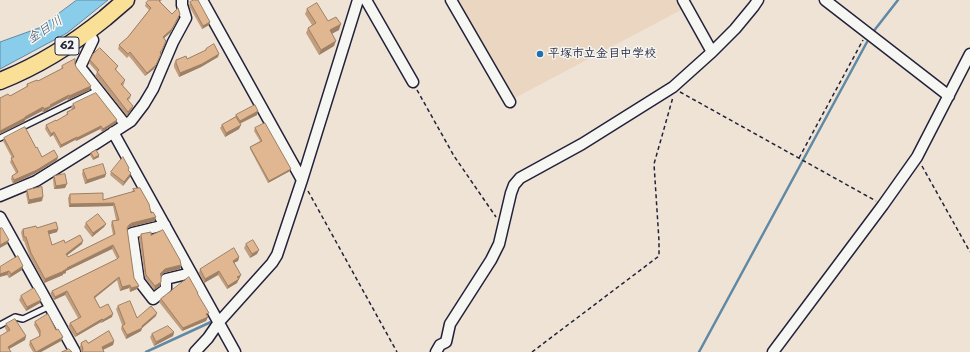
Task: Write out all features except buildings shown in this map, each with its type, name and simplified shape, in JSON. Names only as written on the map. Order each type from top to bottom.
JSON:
[{"type":"main road","name":"62","points":[[0,81],[18,74],[57,53],[88,32],[126,0]]},
{"type":"street","points":[[0,196],[36,181],[131,121],[153,89],[173,42],[186,18],[182,0]]},
{"type":"street","points":[[202,0],[302,180]]},
{"type":"street","points":[[195,352],[208,338],[219,322],[272,263],[277,255],[358,0]]},
{"type":"street","points":[[366,0],[412,82]]},
{"type":"street","points":[[451,0],[510,102]]},
{"type":"street","points":[[436,352],[440,344],[446,342],[450,324],[491,260],[498,244],[511,193],[514,185],[520,178],[582,144],[673,87],[735,29],[758,0]]},
{"type":"street","points":[[825,0],[949,96]]},
{"type":"street","points":[[684,1],[712,52]]},
{"type":"street","points":[[88,32],[93,40],[80,67],[125,124]]},
{"type":"street","points":[[773,352],[917,157],[970,54]]},
{"type":"street","points":[[114,132],[236,352]]},
{"type":"street","points":[[0,217],[75,352]]},
{"type":"street","points":[[165,225],[132,233],[138,282],[153,299],[166,289],[166,279],[191,273]]},
{"type":"lane","points":[[0,138],[98,90]]},
{"type":"lane","points":[[0,325],[15,317],[23,319],[50,306]]},
{"type":"path","points":[[799,158],[867,33]]},
{"type":"path","points":[[412,82],[454,156],[498,219],[504,223]]},
{"type":"path","points":[[675,90],[883,205]]},
{"type":"path","points":[[532,352],[658,256],[659,241],[654,164],[673,97]]},
{"type":"path","points":[[917,157],[970,252]]},
{"type":"path","points":[[302,180],[397,352]]},
{"type":"shaded area","name":"平塚市立金目中学校","points":[[453,0],[679,0],[682,6],[681,10],[511,100]]},
{"type":"water","name":"金目川","points":[[77,0],[108,0],[67,33],[0,69],[0,42],[39,28]]},
{"type":"waterway","points":[[873,32],[898,0]]},
{"type":"waterway","points":[[699,352],[867,42]]},
{"type":"waterway","points":[[146,352],[211,322]]},
{"type":"place","name":"平塚市立金目中学校","points":[[540,54]]}]
